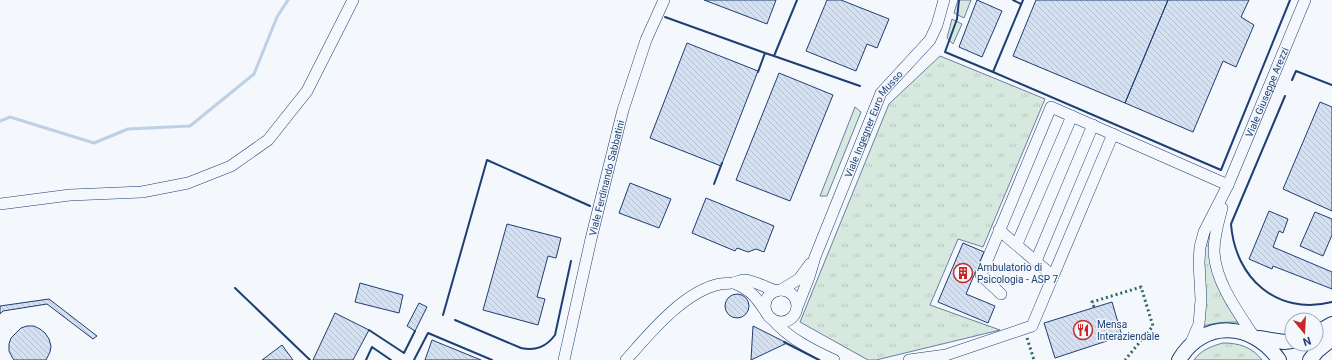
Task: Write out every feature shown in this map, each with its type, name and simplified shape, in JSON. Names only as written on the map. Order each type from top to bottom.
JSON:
[{"type":"main road","points":[[1182,355],[1198,339],[1208,334],[1220,331],[1231,330],[1284,342]]},
{"type":"main road","points":[[1254,336],[1273,351],[1279,360]]},
{"type":"main road","points":[[1310,360],[1332,339]]},
{"type":"street","points":[[0,204],[70,195],[142,192],[188,184],[231,166],[268,140],[307,91],[353,0]]},
{"type":"street","name":"Viale Ferdinando Sabbatini","points":[[564,360],[591,239],[623,110],[646,40],[664,0]]},
{"type":"street","name":"Viale Ingegner Euro Musso","points":[[815,257],[881,93],[930,40],[937,25],[944,0]]},
{"type":"street","name":"Viale Giuseppe Arezzi","points":[[1228,185],[1305,0]]},
{"type":"street","points":[[1001,294],[981,275],[1051,107],[1228,185]]},
{"type":"street","points":[[1016,244],[1072,116]]},
{"type":"street","points":[[1036,261],[1093,125]]},
{"type":"street","points":[[909,360],[946,354],[1032,326],[1113,134]]},
{"type":"street","points":[[1228,185],[1217,227],[1214,253],[1223,285],[1254,336]]},
{"type":"street","points":[[1182,355],[1199,324],[1201,300],[1199,262],[1200,247],[1204,232],[1228,185]]},
{"type":"street","points":[[999,230],[1053,276]]},
{"type":"street","points":[[815,257],[796,314],[786,322],[776,321],[769,315],[766,302],[771,293],[799,279],[815,257]]},
{"type":"street","points":[[626,360],[658,324],[695,294],[707,288],[743,280],[751,281],[778,290],[790,292],[794,296],[798,305]]},
{"type":"street","points":[[734,283],[750,291],[779,327],[789,335],[834,360]]},
{"type":"street","points":[[793,317],[793,325],[796,333],[803,343]]},
{"type":"green space","points":[[958,0],[971,0],[964,18],[954,13]]},
{"type":"green space","points":[[952,19],[962,24],[953,44],[947,38]]},
{"type":"green space","points":[[940,56],[1045,99],[983,247],[958,239],[930,305],[1000,330],[876,360],[868,360],[800,322],[889,104]]},
{"type":"green space","points":[[855,107],[861,112],[827,196],[820,196]]},
{"type":"green space","points":[[1211,231],[1214,274],[1241,322],[1216,323],[1201,327],[1203,253]]},
{"type":"green space","points":[[1223,343],[1245,347],[1254,352],[1262,360],[1194,360],[1207,349]]},
{"type":"building","points":[[704,0],[776,0],[767,24]]},
{"type":"building","points":[[827,0],[841,0],[889,19],[877,48],[867,44],[856,71],[806,51]]},
{"type":"building","points":[[977,0],[1002,11],[982,57],[959,47]]},
{"type":"building","points":[[1036,0],[1168,0],[1125,103],[1013,56]]},
{"type":"building","points":[[1168,0],[1249,0],[1241,17],[1254,25],[1236,67],[1223,61],[1193,132],[1125,103]]},
{"type":"building","points":[[687,43],[758,71],[721,166],[650,138]]},
{"type":"building","points":[[779,73],[833,95],[790,201],[736,180]]},
{"type":"building","points":[[1320,102],[1332,107],[1332,211],[1283,189]]},
{"type":"building","points":[[630,183],[671,199],[659,228],[619,213]]},
{"type":"building","points":[[706,198],[774,226],[764,252],[756,249],[748,252],[737,248],[735,251],[692,233]]},
{"type":"building","points":[[1269,211],[1288,219],[1283,233],[1279,231],[1273,247],[1332,272],[1332,289],[1273,266],[1272,269],[1249,259]]},
{"type":"building","points":[[1315,212],[1332,219],[1332,235],[1323,256],[1300,246]]},
{"type":"building","points":[[507,224],[561,238],[556,258],[548,256],[537,297],[545,299],[538,325],[483,310]]},
{"type":"building","name":"Ambulatorio di Psicologia - ASP 7","points":[[963,243],[984,252],[966,294],[995,306],[988,323],[938,302]]},
{"type":"building","points":[[360,283],[403,295],[399,313],[355,302]]},
{"type":"building","points":[[737,294],[742,295],[748,301],[748,311],[742,317],[737,318],[732,317],[726,311],[725,306],[726,301],[732,295]]},
{"type":"building","points":[[49,299],[97,336],[93,339],[47,304],[3,311],[0,314],[0,306]]},
{"type":"building","name":"Mensa Interaziendale","points":[[1112,302],[1122,336],[1055,358],[1044,323]]},
{"type":"building","points":[[419,303],[427,307],[415,331],[407,326]]},
{"type":"building","points":[[335,313],[369,330],[353,360],[313,360]]},
{"type":"building","points":[[34,326],[40,329],[49,339],[51,346],[46,360],[14,360],[12,357],[9,351],[11,338],[21,328]]},
{"type":"building","points":[[753,326],[787,343],[751,360]]},
{"type":"building","points":[[432,340],[481,360],[425,360]]},
{"type":"building","points":[[282,345],[293,360],[262,360]]},
{"type":"waterway","points":[[0,121],[10,117],[94,143],[128,129],[190,126],[254,74],[277,17],[288,0]]},
{"type":"hedge","points":[[1094,307],[1092,302],[1141,287],[1153,326],[1125,360]]},
{"type":"hedge","points":[[1027,338],[1034,360]]},
{"type":"wall","points":[[758,72],[765,53],[774,56],[797,0]]},
{"type":"wall","points":[[959,0],[957,19],[945,52],[993,72]]},
{"type":"wall","points":[[1013,0],[1021,4]]},
{"type":"wall","points":[[1023,0],[993,72],[1221,170],[1290,0]]},
{"type":"wall","points":[[665,17],[765,53]]},
{"type":"wall","points":[[774,56],[860,86]]},
{"type":"wall","points":[[1292,80],[1296,71],[1332,85]]},
{"type":"wall","points":[[1285,96],[1231,224],[1234,243],[1241,261],[1250,276],[1262,288],[1277,298],[1294,303],[1312,305],[1332,302]]},
{"type":"wall","points":[[443,315],[487,160],[590,206]]},
{"type":"wall","points":[[714,184],[722,163]]},
{"type":"wall","points":[[455,320],[521,348],[531,349],[548,343],[555,335],[571,261]]},
{"type":"wall","points":[[235,288],[310,360]]},
{"type":"wall","points":[[369,330],[404,353],[415,331]]},
{"type":"wall","points":[[414,360],[428,333],[492,360]]},
{"type":"wall","points":[[784,342],[819,360]]},
{"type":"wall","points":[[366,360],[372,347],[391,360]]},
{"type":"place","name":"Ambulatorio di Psicologia - ASP 7","points":[[963,273]]},
{"type":"place","name":"Mensa Interaziendale","points":[[1083,330]]}]
